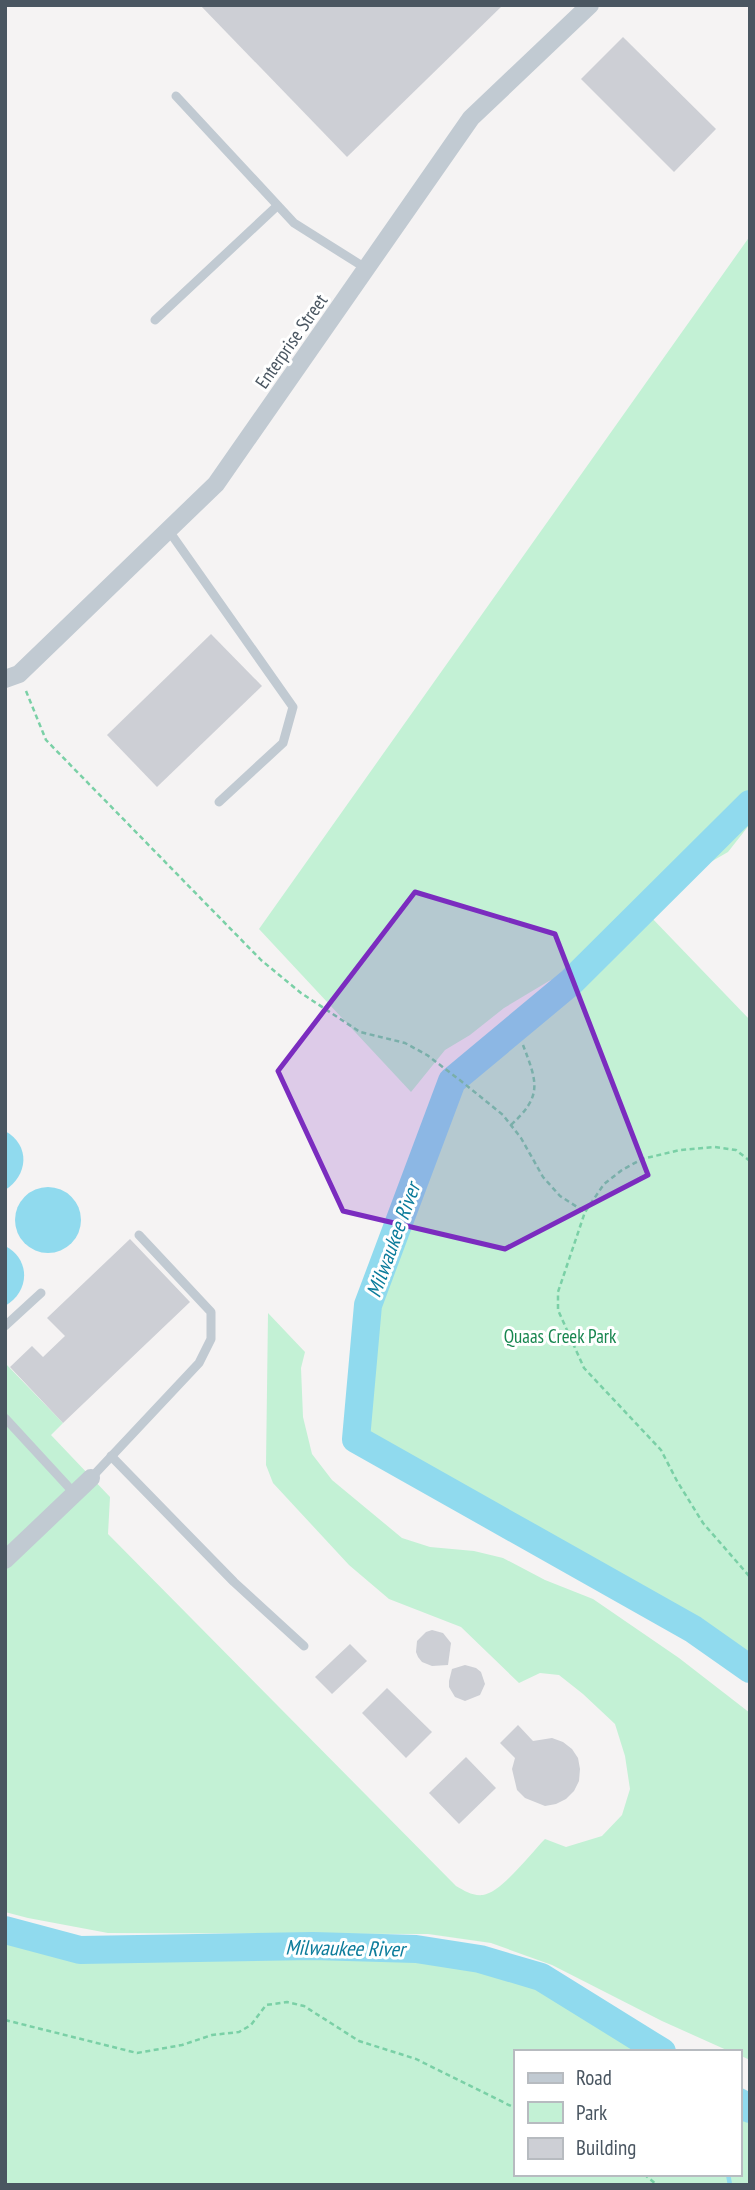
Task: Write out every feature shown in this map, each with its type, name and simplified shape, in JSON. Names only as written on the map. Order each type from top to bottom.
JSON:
[{"type":"street","name":"Enterprise Street","points":[[12,677],[216,484],[471,118],[590,5]]},
{"type":"street","points":[[5,1560],[91,1478]]},
{"type":"lane","points":[[176,96],[294,223],[367,269]]},
{"type":"lane","points":[[155,320],[277,206]]},
{"type":"lane","points":[[169,531],[293,707],[283,743],[219,802]]},
{"type":"lane","points":[[91,1478],[199,1363],[211,1339],[211,1312],[139,1235]]},
{"type":"lane","points":[[5,1326],[41,1293]]},
{"type":"lane","points":[[5,1418],[75,1494]]},
{"type":"lane","points":[[111,1456],[234,1582],[304,1646]]},
{"type":"path","points":[[12,677],[46,740],[261,960],[301,993],[360,1032],[405,1044],[426,1055],[485,1100],[511,1125],[534,1158],[543,1177],[560,1196],[585,1212]]},
{"type":"path","points":[[511,1125],[528,1108],[534,1096],[533,1075],[523,1045]]},
{"type":"path","points":[[750,1161],[736,1150],[715,1147],[680,1150],[642,1159],[622,1170],[604,1184],[585,1212],[558,1292],[558,1310],[584,1368],[661,1450],[703,1523],[750,1577]]},
{"type":"path","points":[[5,2020],[137,2053],[182,2045],[212,2035],[239,2032],[250,2025],[266,2005],[287,2002],[304,2006],[359,2041],[416,2059],[514,2108]]},
{"type":"highlighted area","points":[[415,892],[555,934],[648,1175],[505,1249],[343,1211],[278,1071]]},
{"type":"green space","name":"Quaas Creek Park","points":[[750,236],[750,824],[728,852],[695,871],[649,915],[750,1020],[750,1669],[693,1629],[356,1439],[368,1305],[452,1081],[573,972],[549,981],[504,1008],[470,1035],[445,1050],[411,1092],[259,929]]},
{"type":"green space","points":[[268,1313],[305,1352],[301,1368],[303,1417],[312,1454],[332,1480],[402,1538],[430,1547],[474,1551],[503,1558],[545,1580],[593,1599],[679,1658],[750,1713],[750,2060],[741,2056],[741,2050],[727,2050],[662,2021],[552,1965],[491,1943],[428,1934],[108,1933],[5,1912],[5,1363],[63,1423],[51,1435],[110,1497],[108,1534],[456,1886],[475,1895],[490,1893],[507,1880],[545,1839],[566,1847],[602,1836],[622,1815],[630,1789],[625,1756],[615,1724],[559,1675],[540,1673],[519,1683],[461,1627],[389,1599],[349,1565],[273,1483],[266,1465]]},
{"type":"green space","points":[[5,1930],[80,1950],[313,1946],[416,1949],[480,1959],[541,1977],[659,2050],[514,2050],[514,2176],[741,2176],[741,2103],[750,2109],[750,2185],[5,2185]]},
{"type":"water","points":[[5,1131],[19,1144],[23,1160],[18,1177],[5,1190]]},
{"type":"water","points":[[48,1187],[71,1197],[81,1220],[71,1243],[48,1253],[25,1243],[15,1220],[25,1197]]},
{"type":"water","points":[[5,1246],[19,1259],[24,1276],[19,1293],[5,1306]]},
{"type":"building","points":[[200,5],[503,5],[347,157]]},
{"type":"building","points":[[623,37],[716,129],[674,172],[581,79]]},
{"type":"building","points":[[211,634],[262,686],[157,787],[107,735]]},
{"type":"building","points":[[130,1239],[190,1302],[63,1423],[10,1367],[32,1346],[43,1357],[65,1336],[47,1318]]},
{"type":"building","points":[[432,1630],[443,1633],[451,1643],[448,1665],[432,1666],[418,1657],[417,1641]]},
{"type":"building","points":[[350,1644],[367,1661],[332,1694],[315,1677]]},
{"type":"building","points":[[465,1665],[481,1672],[485,1684],[480,1695],[465,1701],[455,1697],[449,1687],[449,1681],[452,1669]]},
{"type":"building","points":[[387,1688],[432,1732],[406,1758],[362,1713]]},
{"type":"building","points":[[518,1725],[533,1741],[552,1738],[563,1742],[578,1758],[579,1781],[566,1799],[545,1806],[525,1798],[517,1790],[512,1769],[515,1758],[500,1743]]},
{"type":"building","points":[[466,1757],[496,1788],[459,1824],[429,1793]]},
{"type":"waterway","name":"Milwaukee River","points":[[750,804],[572,981],[452,1081],[368,1305],[356,1439],[693,1629],[750,1669]]},
{"type":"waterway","name":"Milwaukee River","points":[[5,1930],[80,1950],[313,1946],[416,1949],[480,1959],[541,1977],[659,2050]]},
{"type":"waterway","name":"Milwaukee River","points":[[741,2103],[750,2109]]},
{"type":"waterway","points":[[741,2121],[748,2108]]},
{"type":"waterway","points":[[728,2176],[730,2185]]}]
